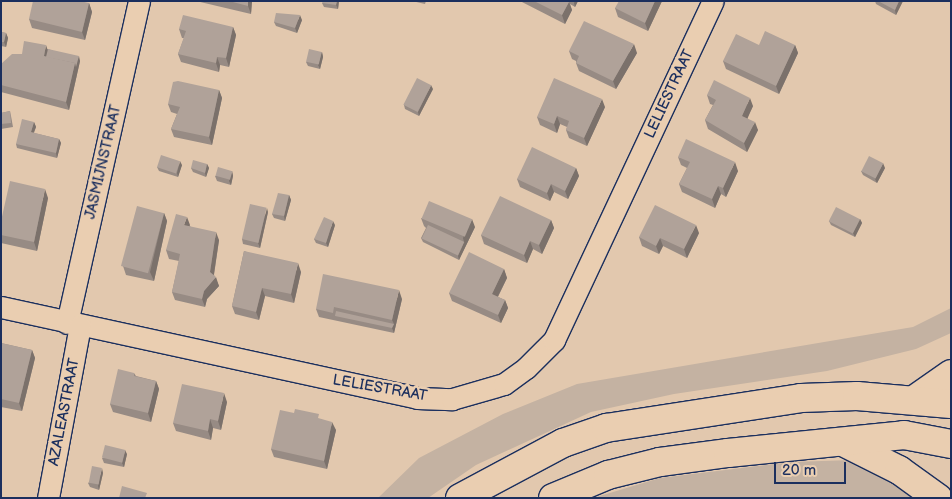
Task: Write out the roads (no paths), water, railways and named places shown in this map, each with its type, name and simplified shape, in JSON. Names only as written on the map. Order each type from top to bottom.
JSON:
[{"type":"highway","points":[[914,400],[951,374]]},
{"type":"highway","points":[[460,498],[563,444],[606,428],[801,398],[857,396],[951,404]]},
{"type":"highway","points":[[553,498],[608,475],[660,462],[904,436],[951,444]]},
{"type":"highway","points":[[843,442],[899,470],[938,498]]},
{"type":"street","name":"JASMIJNSTRAAT","points":[[74,324],[139,1]]},
{"type":"street","name":"LELIESTRAAT","points":[[1,308],[416,398],[452,399],[504,384],[526,368],[554,340],[713,1]]},
{"type":"street","name":"AZALEASTRAAT","points":[[48,498],[74,324]]}]
